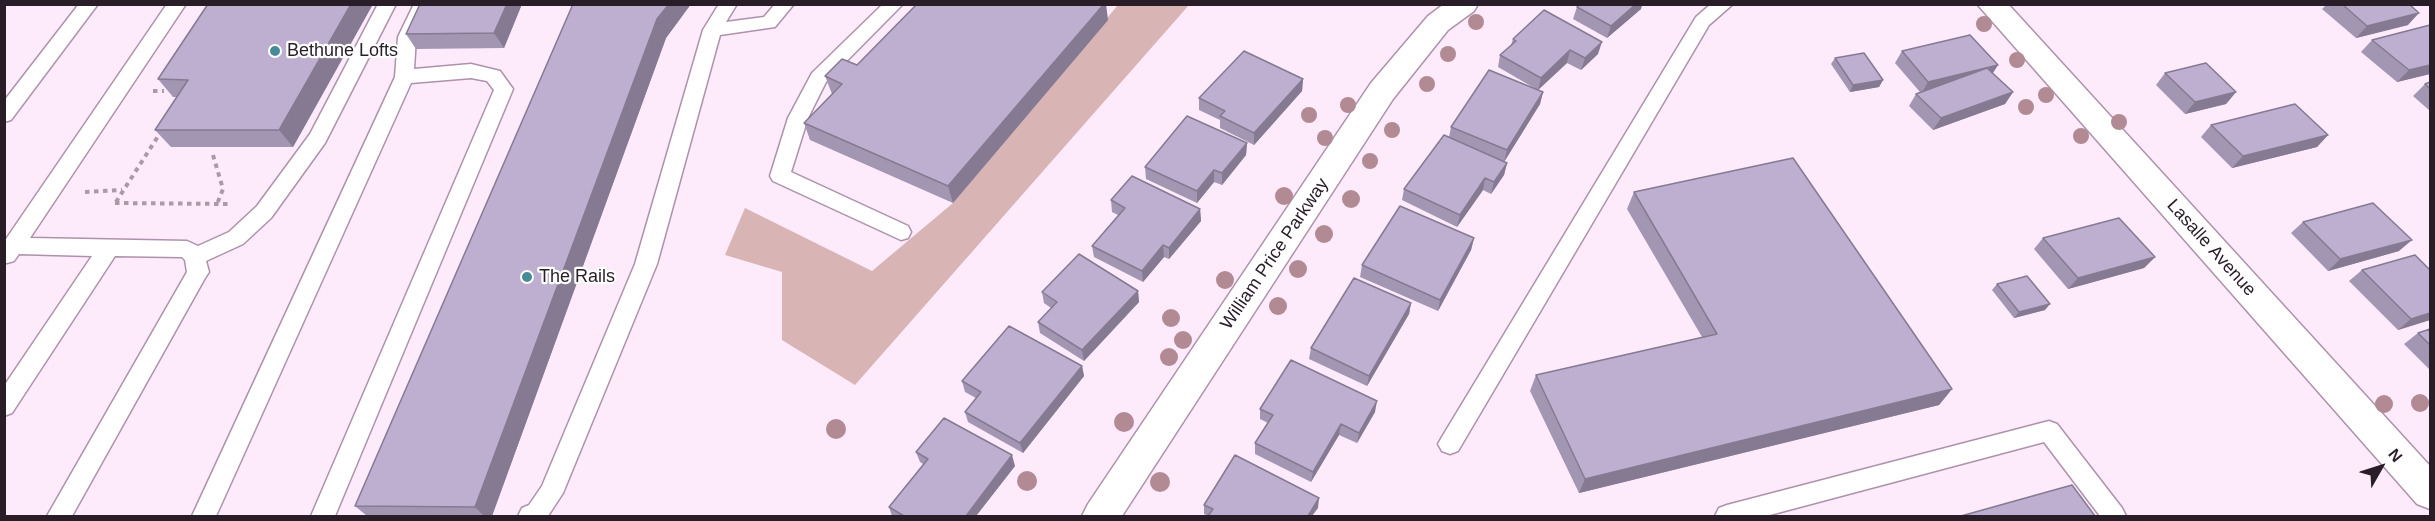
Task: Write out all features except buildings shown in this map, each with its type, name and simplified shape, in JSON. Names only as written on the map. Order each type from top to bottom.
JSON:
[{"type":"street","name":"William Price Parkway","points":[[1101,516],[1382,91],[1438,23],[1464,4]]},
{"type":"street","name":"Lasalle Avenue","points":[[1991,4],[2430,492]]},
{"type":"lane","points":[[4,115],[89,4]]},
{"type":"lane","points":[[9,252],[177,4]]},
{"type":"lane","points":[[195,257],[236,238],[257,218],[315,142],[387,4]]},
{"type":"lane","points":[[204,516],[404,77],[407,37],[423,4]]},
{"type":"lane","points":[[530,516],[537,513],[550,493],[646,264],[712,30],[728,4]]},
{"type":"lane","points":[[712,30],[769,23],[785,4]]},
{"type":"lane","points":[[894,4],[819,78],[798,118],[780,176],[902,232]]},
{"type":"lane","points":[[1450,444],[1702,21],[1724,4]]},
{"type":"lane","points":[[323,516],[504,89],[494,76],[471,72],[404,77]]},
{"type":"lane","points":[[4,406],[108,249]]},
{"type":"lane","points":[[9,252],[187,249],[195,257],[198,272],[58,516]]},
{"type":"lane","points":[[1727,516],[2049,431],[2114,516]]},
{"type":"path","points":[[151,91],[164,91]]},
{"type":"path","points":[[172,130],[162,130],[115,203],[234,204]]},
{"type":"path","points":[[213,155],[223,189],[217,204]]},
{"type":"path","points":[[80,192],[123,190]]},
{"type":"shaded area","points":[[1118,5],[1189,5],[855,385],[782,340],[782,272],[725,255],[745,208],[872,271],[953,203]]},
{"type":"place","name":"Bethune Lofts","points":[[275,51]]},
{"type":"place","name":"The Rails","points":[[527,277]]}]
